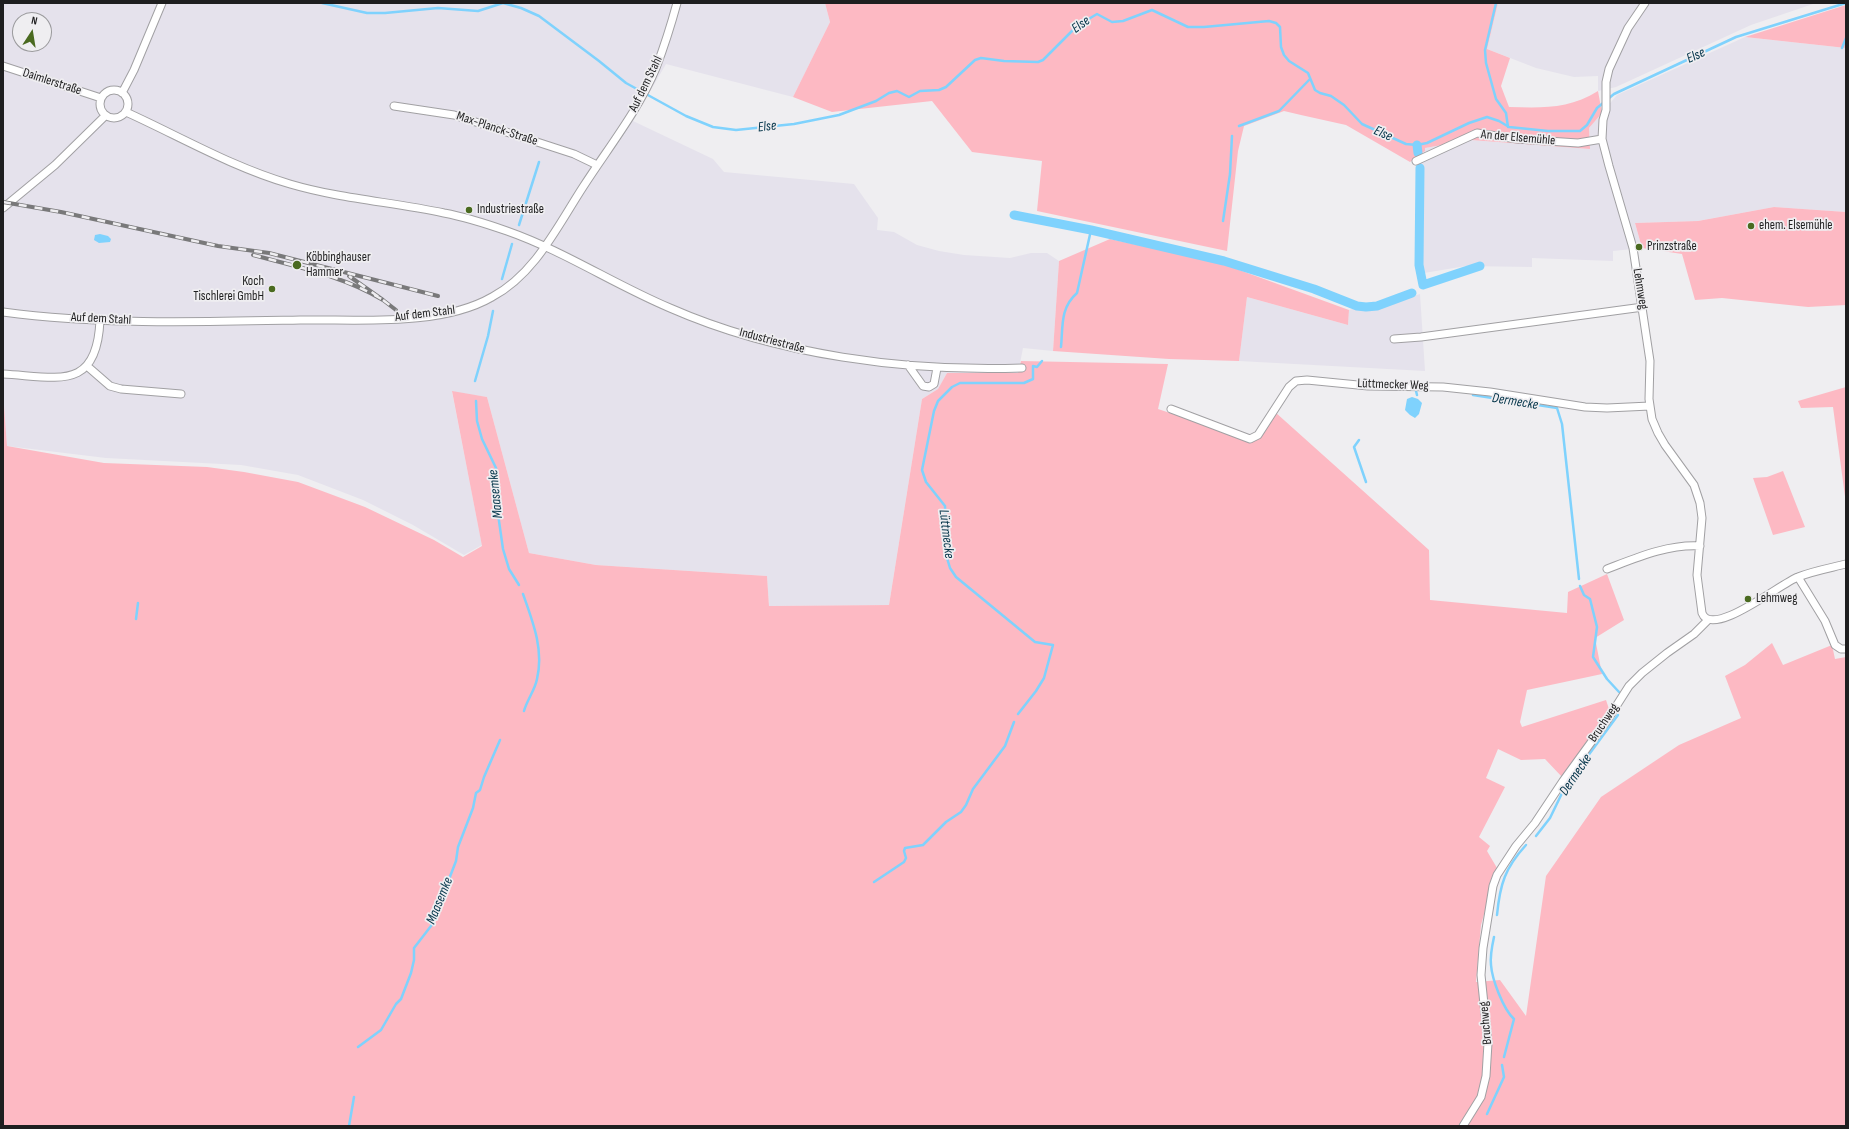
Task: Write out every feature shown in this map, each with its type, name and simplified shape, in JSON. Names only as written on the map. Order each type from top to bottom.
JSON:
[{"type":"street","points":[[122,93],[134,70],[162,3]]},
{"type":"street","name":"Auf dem Stahl","points":[[3,312],[100,320],[206,321],[374,319],[426,317],[445,314],[465,309],[494,297],[524,273],[545,247],[596,165],[640,99],[655,69],[677,3]]},
{"type":"street","name":"Lehmweg","points":[[1645,3],[1628,28],[1617,49],[1606,82],[1606,110],[1603,120],[1602,139],[1608,166],[1633,248],[1650,361],[1650,402],[1652,419],[1658,433],[1689,477],[1698,495],[1702,518],[1697,576],[1702,613],[1708,620]]},
{"type":"street","name":"Daimlerstraße","points":[[3,66],[101,98]]},
{"type":"street","points":[[110,90],[122,93],[128,101],[126,112],[123,116],[114,119],[105,116],[100,108],[101,98],[110,90]]},
{"type":"street","name":"Max-Planck-Straße","points":[[394,106],[454,115],[574,154],[596,165]]},
{"type":"street","name":"Industriestraße","points":[[126,112],[233,164],[270,177],[325,192],[443,212],[510,232],[545,247],[669,308],[696,319],[774,342],[817,352],[908,365],[937,368],[1022,368]]},
{"type":"street","points":[[3,208],[55,165],[105,116]]},
{"type":"street","name":"An der Elsemühle","points":[[1416,161],[1477,133],[1578,143],[1602,139]]},
{"type":"street","points":[[1394,339],[1421,337],[1643,307]]},
{"type":"street","points":[[3,374],[62,377],[80,371],[93,358],[97,348],[100,320]]},
{"type":"street","points":[[908,365],[923,386],[929,387],[934,384],[937,368]]},
{"type":"street","points":[[86,366],[105,383],[121,389],[181,394]]},
{"type":"street","name":"Lüttmecker Weg","points":[[1171,409],[1250,439],[1258,435],[1289,387],[1296,381],[1307,380],[1368,386],[1443,387],[1475,390],[1585,407],[1607,408],[1650,402]]},
{"type":"street","points":[[1607,569],[1670,548],[1690,545],[1700,546]]},
{"type":"street","points":[[1708,620],[1715,621],[1739,612],[1798,577],[1846,564]]},
{"type":"street","points":[[1798,577],[1825,621],[1835,645],[1841,649],[1846,649]]},
{"type":"street","name":"Bruchweg","points":[[1463,1126],[1481,1097],[1485,1082],[1488,1057],[1481,975],[1483,948],[1493,886],[1497,876],[1516,846],[1536,823],[1563,781],[1608,719],[1629,686],[1642,673],[1694,634],[1708,620]]},
{"type":"shaded area","points":[[3,3],[825,3],[830,22],[793,97],[666,64],[633,121],[713,159],[724,172],[854,184],[878,218],[877,230],[894,232],[917,245],[939,251],[964,255],[1010,258],[1031,253],[1047,253],[1059,261],[1053,351],[1023,348],[1018,373],[947,373],[938,389],[922,399],[889,605],[769,606],[767,576],[596,565],[529,553],[487,397],[452,392],[482,545],[464,555],[413,525],[363,500],[298,475],[241,465],[106,458],[7,446],[3,392]]},
{"type":"shaded area","points":[[825,3],[1498,3],[1487,49],[1510,58],[1501,86],[1509,107],[1555,106],[1577,101],[1598,91],[1602,113],[1589,128],[1590,149],[1471,140],[1425,148],[1425,151],[1410,162],[1346,125],[1284,111],[1244,126],[1238,151],[1227,251],[1037,211],[1042,161],[972,152],[932,101],[832,112],[793,97],[830,22]]},
{"type":"shaded area","points":[[1498,3],[1816,3],[1751,25],[1616,87],[1598,91],[1598,76],[1574,77],[1536,68],[1487,49]]},
{"type":"shaded area","points":[[1846,5],[1846,48],[1745,37]]},
{"type":"shaded area","points":[[1745,37],[1846,48],[1846,212],[1774,207],[1698,221],[1635,223],[1642,248],[1613,251],[1613,261],[1532,258],[1532,267],[1466,266],[1418,274],[1417,174],[1425,148],[1471,140],[1590,149],[1589,128],[1617,95]]},
{"type":"shaded area","points":[[1774,207],[1846,212],[1846,305],[1808,307],[1722,298],[1695,300],[1682,254],[1642,248],[1635,223],[1698,221]]},
{"type":"shaded area","points":[[1110,239],[1220,263],[1349,310],[1348,325],[1247,297],[1239,361],[1169,359],[1053,351],[1059,261]]},
{"type":"shaded area","points":[[1420,294],[1425,371],[1239,361],[1247,297],[1348,325],[1349,310],[1356,308],[1365,311]]},
{"type":"shaded area","points":[[1021,361],[1168,364],[1158,409],[1254,441],[1275,412],[1429,550],[1430,600],[1567,613],[1568,592],[1607,574],[1624,620],[1595,638],[1602,674],[1527,690],[1520,722],[1522,727],[1606,700],[1609,709],[1562,777],[1545,759],[1521,760],[1498,749],[1486,778],[1505,787],[1479,837],[1490,846],[1487,851],[1497,868],[1481,925],[1476,982],[1500,980],[1526,1016],[1546,876],[1601,797],[1679,745],[1741,718],[1725,676],[1745,665],[1772,643],[1783,665],[1832,645],[1835,659],[1846,657],[1846,1126],[3,1126],[3,392],[7,446],[104,463],[207,467],[298,482],[365,507],[434,540],[463,557],[482,546],[452,391],[487,397],[529,553],[596,565],[767,576],[769,606],[889,605],[922,399],[938,389],[947,373],[1018,373]]},
{"type":"shaded area","points":[[1846,387],[1846,504],[1833,407],[1801,408],[1798,401]]},
{"type":"shaded area","points":[[1783,471],[1805,527],[1773,535],[1753,478],[1767,477]]},
{"type":"water","points":[[100,234],[108,236],[111,239],[110,242],[99,243],[94,240],[95,235]]},
{"type":"water","points":[[1412,397],[1418,399],[1422,403],[1419,414],[1415,418],[1405,410],[1407,399]]},
{"type":"waterway","name":"Else","points":[[322,3],[367,13],[385,13],[438,8],[478,11],[503,3],[521,8],[539,16],[626,83],[686,116],[713,127],[736,130],[794,124],[839,115],[876,101],[889,93],[897,91],[909,97],[920,91],[939,90],[946,87],[975,60],[981,58],[1004,61],[1038,62],[1043,60],[1077,26],[1097,14],[1112,22],[1123,21],[1152,10],[1188,27],[1269,21],[1276,23],[1280,27],[1281,47],[1284,55],[1289,61],[1308,73],[1315,90],[1331,96],[1344,105],[1362,124],[1406,144],[1417,145],[1427,143],[1469,123],[1487,117],[1499,121],[1509,127],[1548,131],[1580,131],[1587,125],[1597,108],[1614,94],[1736,37],[1846,3]]},
{"type":"waterway","points":[[1496,3],[1485,50],[1486,63],[1496,99],[1506,113],[1508,127]]},
{"type":"waterway","points":[[1842,48],[1846,38]]},
{"type":"waterway","points":[[1239,126],[1279,111],[1310,79]]},
{"type":"waterway","points":[[1223,221],[1230,174],[1232,136]]},
{"type":"waterway","points":[[1417,145],[1418,153]]},
{"type":"waterway","name":"Maasemke","points":[[519,225],[539,162]]},
{"type":"waterway","points":[[1420,168],[1419,265],[1423,285],[1480,266]]},
{"type":"waterway","points":[[1014,215],[1091,230],[1224,261],[1314,289],[1357,306],[1377,306],[1412,293]]},
{"type":"waterway","name":"Lüttmecke","points":[[1061,347],[1063,318],[1068,305],[1077,293],[1091,230]]},
{"type":"waterway","name":"Maasemke","points":[[502,279],[512,244]]},
{"type":"waterway","name":"Maasemke","points":[[475,381],[488,336],[493,311]]},
{"type":"waterway","name":"Lüttmecke","points":[[1018,714],[1044,678],[1053,645],[1035,642],[956,577],[950,568],[947,558],[945,506],[926,482],[922,470],[934,411],[938,401],[952,387],[960,383],[1024,383],[1033,379],[1033,366],[1037,367],[1042,361]]},
{"type":"waterway","name":"Dermecke","points":[[1416,391],[1417,395]]},
{"type":"waterway","name":"Dermecke","points":[[1473,395],[1557,408],[1562,424],[1579,579]]},
{"type":"waterway","name":"Maasemke","points":[[476,401],[477,421],[482,439],[496,468],[496,500],[503,549],[509,569],[519,585]]},
{"type":"waterway","points":[[1359,440],[1354,447],[1366,482]]},
{"type":"waterway","name":"Dermecke","points":[[1580,586],[1584,595],[1590,599],[1597,627],[1593,657],[1607,679],[1619,692]]},
{"type":"waterway","name":"Maasemke","points":[[523,594],[536,636],[539,657],[539,668],[536,683],[524,711]]},
{"type":"waterway","points":[[136,619],[138,603]]},
{"type":"waterway","name":"Dermecke","points":[[1536,836],[1550,818],[1565,787],[1618,715]]},
{"type":"waterway","name":"Lüttmecke","points":[[874,882],[904,862],[906,858],[904,851],[905,848],[923,845],[946,822],[961,812],[973,789],[1005,746],[1014,722]]},
{"type":"waterway","name":"Maasemke","points":[[358,1047],[381,1030],[396,1004],[401,999],[411,973],[414,960],[414,948],[431,926],[456,861],[458,847],[473,808],[476,793],[480,790],[500,740]]},
{"type":"waterway","name":"Dermecke","points":[[1497,915],[1502,885],[1508,869],[1526,845]]},
{"type":"waterway","name":"Dermecke","points":[[1494,937],[1491,958],[1493,978],[1502,1001],[1514,1019],[1504,1057]]},
{"type":"waterway","name":"Dermecke","points":[[1487,1114],[1504,1077],[1502,1065]]},
{"type":"waterway","points":[[349,1126],[354,1097]]},
{"type":"railway","points":[[3,202],[61,212],[218,246],[269,253],[438,296]]},
{"type":"railway","points":[[253,255],[336,278],[383,300],[349,276]]},
{"type":"railway","points":[[383,300],[396,310]]},
{"type":"place","name":"Industriestraße","points":[[469,210]]},
{"type":"place","name":"ehem. Elsemühle","points":[[1751,226]]},
{"type":"place","name":"Prinzstraße","points":[[1639,247]]},
{"type":"place","name":"Köbbinghauser Hammer","points":[[297,265]]},
{"type":"place","name":"Koch Tischlerei GmbH","points":[[272,289]]},
{"type":"place","name":"Lehmweg","points":[[1748,599]]}]
